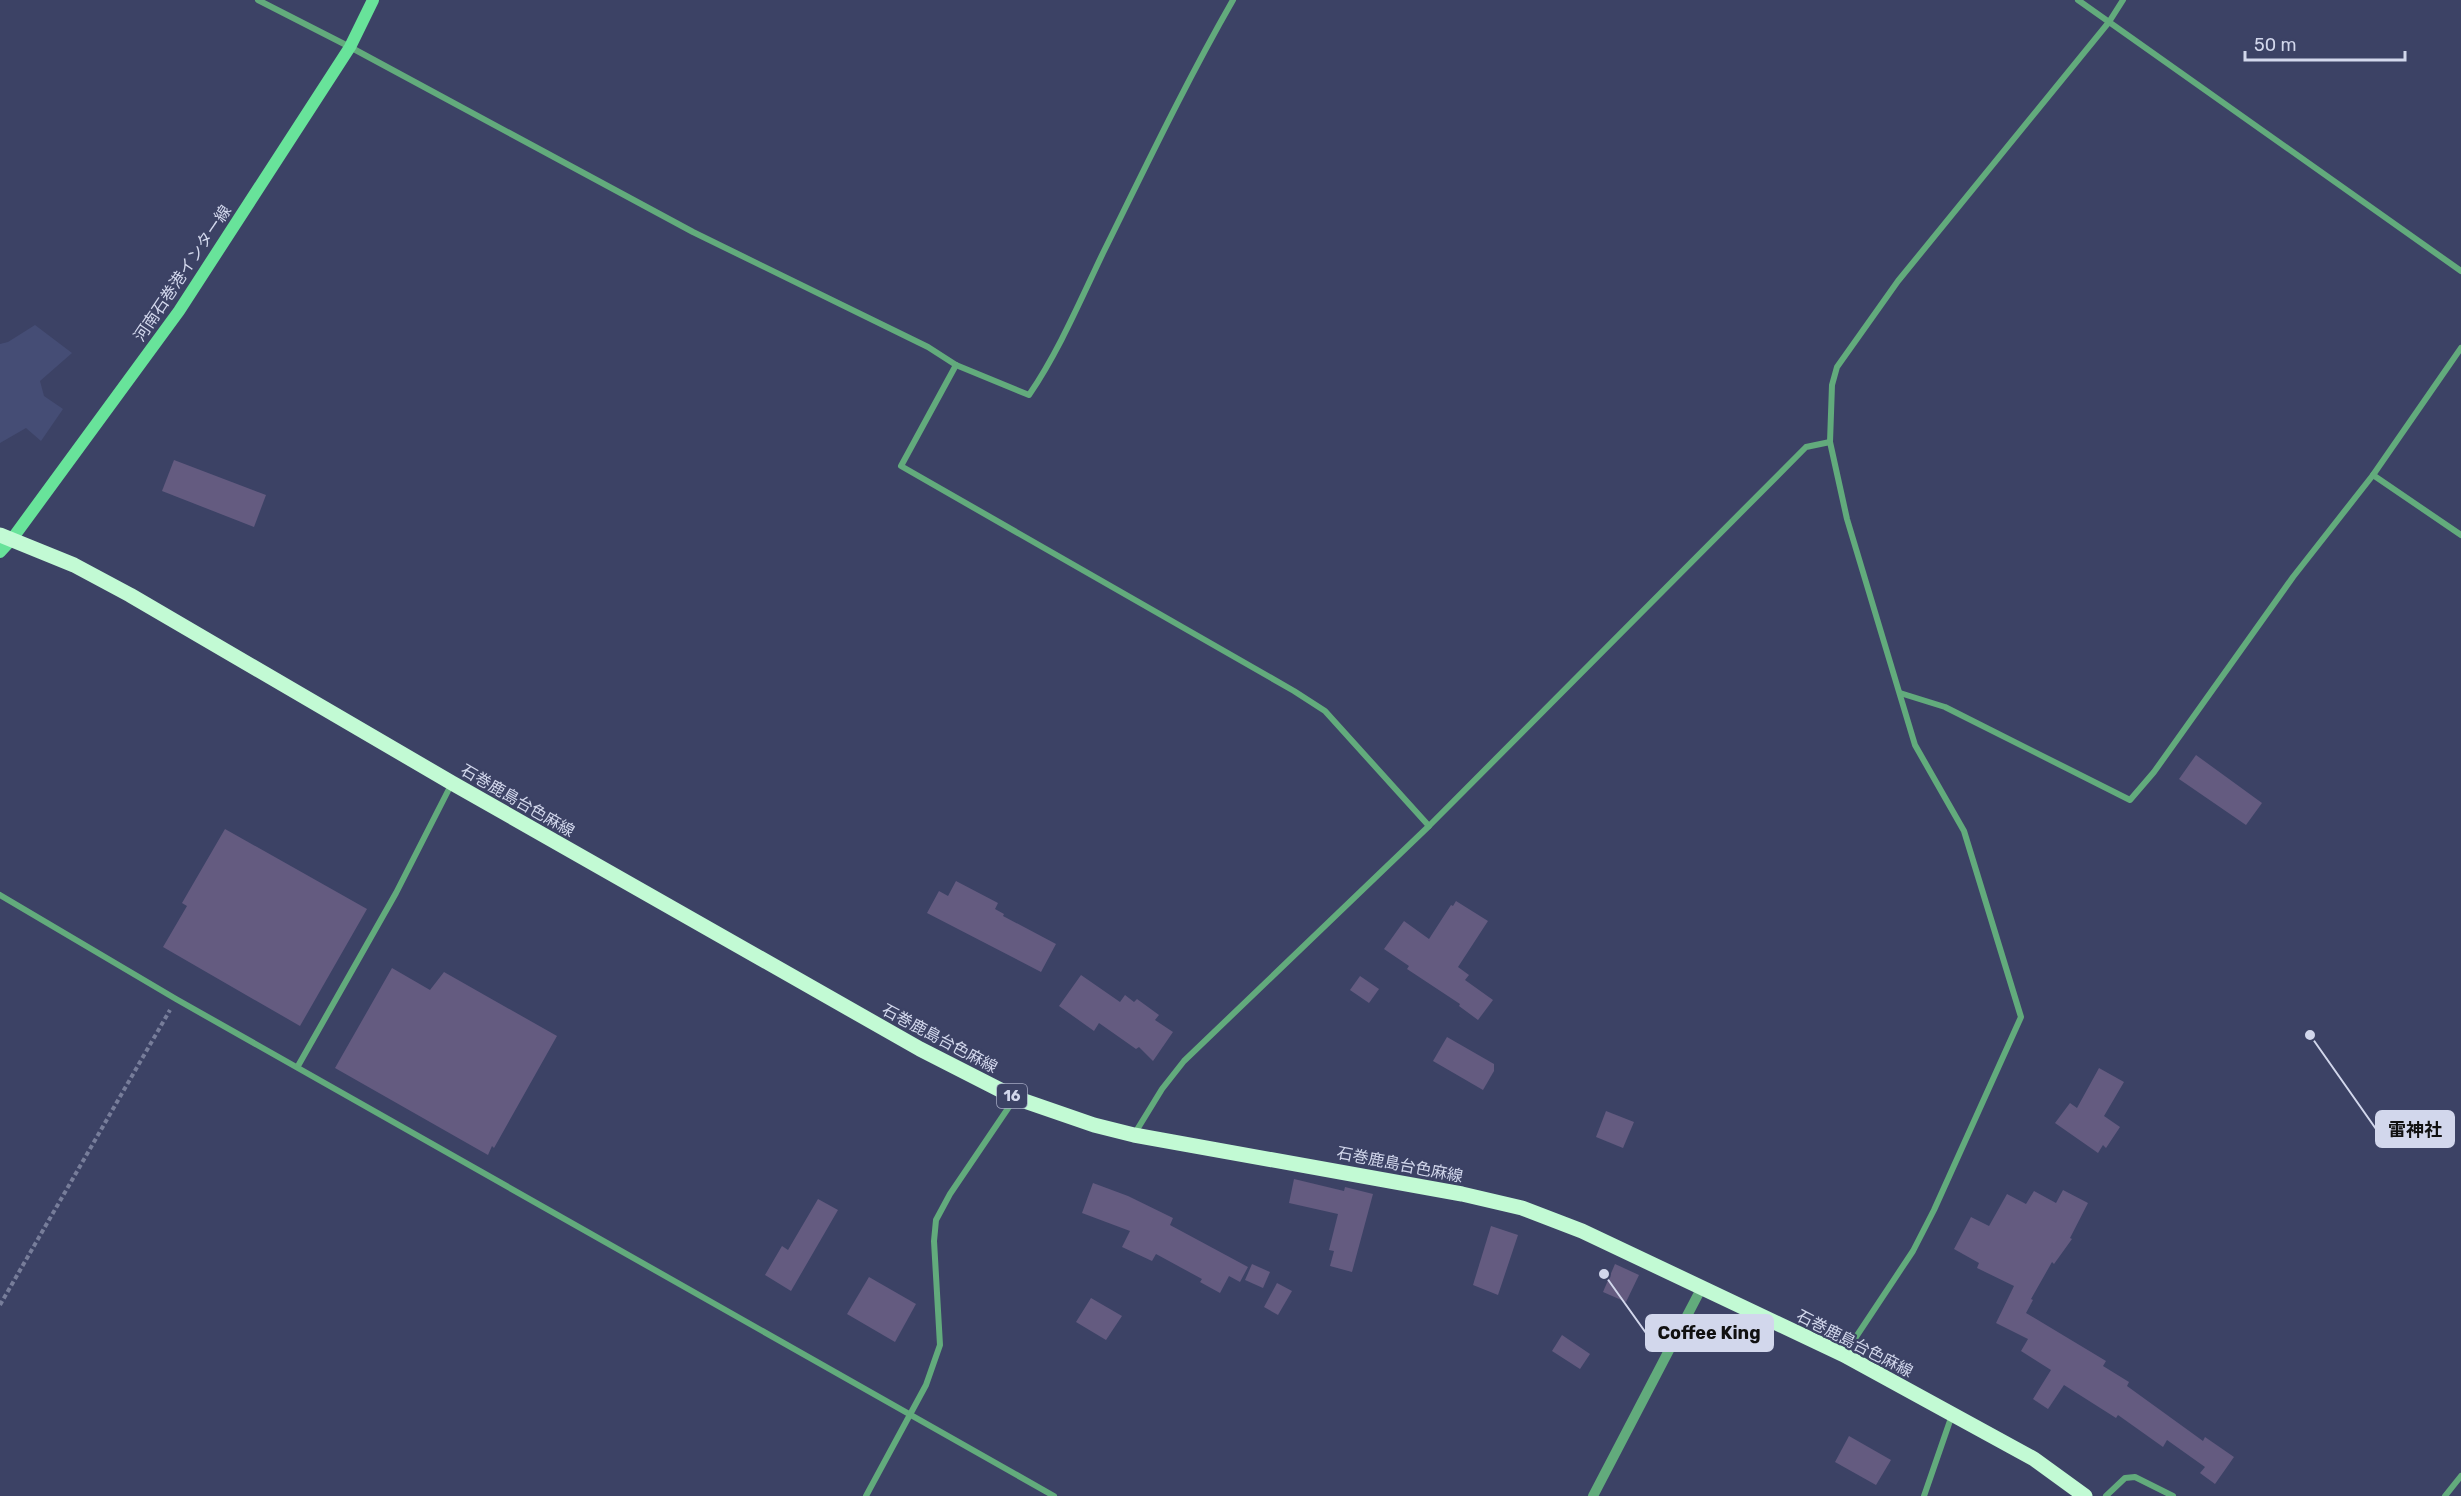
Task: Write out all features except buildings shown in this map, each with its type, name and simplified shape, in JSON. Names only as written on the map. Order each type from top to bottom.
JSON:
[{"type":"main road","name":"河南石巻港インター線","points":[[0,552],[6,537],[179,311],[350,47],[373,0]]},
{"type":"main road","name":"石巻鹿島台色麻線","points":[[6,537],[74,565],[130,595],[452,783],[920,1049],[1016,1098],[1094,1125],[1134,1135],[1451,1192],[1522,1208],[1582,1231],[1844,1355],[2034,1459],[2085,1496]]},
{"type":"street","points":[[258,0],[350,47],[693,232],[928,346],[956,365],[1029,395],[1046,370],[1197,67],[1233,0]]},
{"type":"street","points":[[2078,0],[2461,271]]},
{"type":"street","points":[[1844,1355],[1913,1251],[1934,1210],[2021,1017],[1964,831],[1915,745],[1847,519],[1830,442],[1832,385],[1838,367],[1898,281],[2109,22],[2123,0]]},
{"type":"street","points":[[1900,693],[1945,707],[2130,800],[2154,772],[2293,577],[2373,475],[2461,348]]},
{"type":"street","points":[[956,365],[901,466],[1294,691],[1325,711],[1429,826]]},
{"type":"street","points":[[1134,1135],[1162,1089],[1184,1061],[1429,826],[1806,447],[1830,442]]},
{"type":"street","points":[[2373,475],[2461,536]]},
{"type":"street","points":[[298,1066],[396,893],[452,783]]},
{"type":"street","points":[[0,896],[176,999],[1054,1496]]},
{"type":"street","points":[[866,1496],[911,1415],[934,1366],[940,1345],[934,1241],[936,1220],[950,1194],[1016,1098]]},
{"type":"street","points":[[1593,1496],[1702,1287]]},
{"type":"street","points":[[1924,1496],[1952,1415]]},
{"type":"street","points":[[2445,1496],[2461,1476]]},
{"type":"street","points":[[2106,1496],[2125,1478],[2135,1477],[2173,1496]]},
{"type":"path","points":[[0,1305],[176,999]]},
{"type":"shaded area","points":[[35,325],[72,353],[40,381],[44,396],[63,409],[41,441],[26,428],[0,443],[0,344],[8,342]]},
{"type":"place","name":"雷神社","points":[[2310,1035]]},
{"type":"place","name":"Coffee King","points":[[1604,1274]]}]
